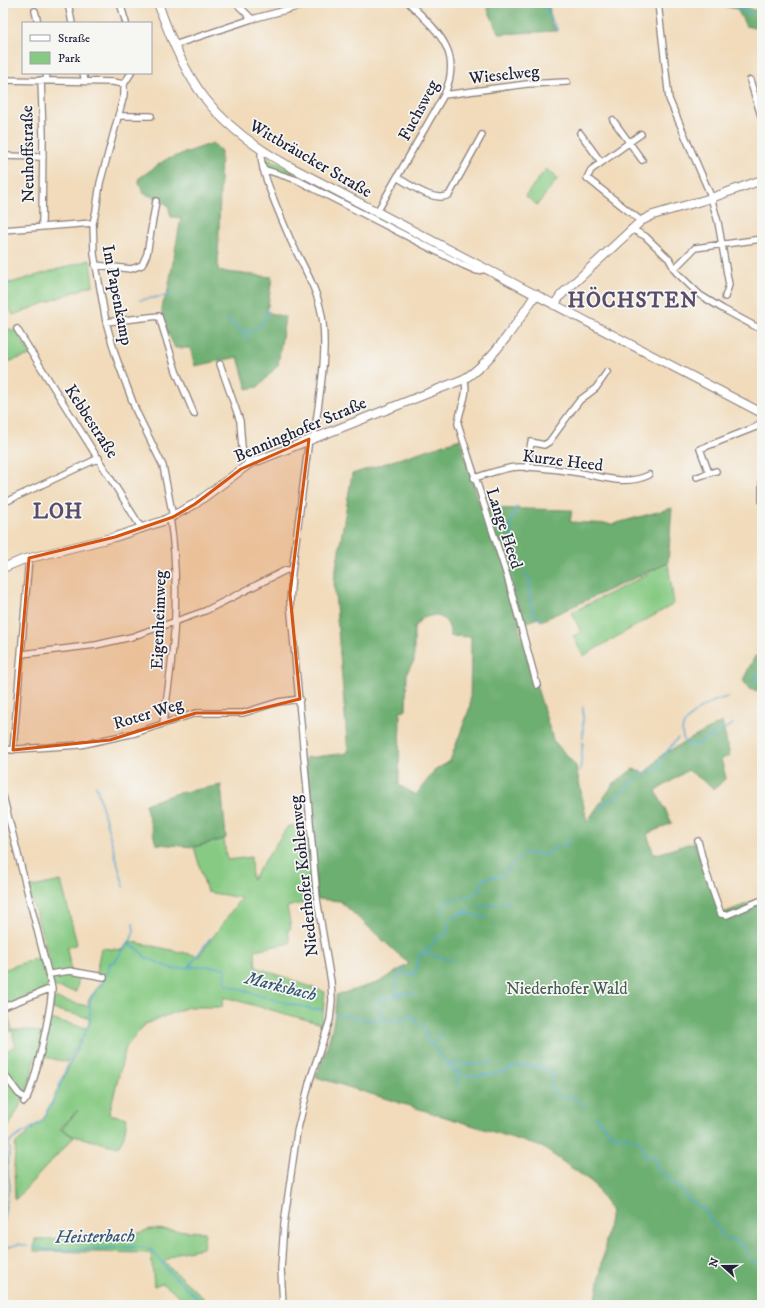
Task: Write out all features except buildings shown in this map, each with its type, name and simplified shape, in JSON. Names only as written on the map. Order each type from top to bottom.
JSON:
[{"type":"main road","name":"Wittbräucker Straße","points":[[158,3],[174,45],[209,106],[230,127],[262,150],[762,414]]},
{"type":"main road","points":[[554,305],[561,295],[640,221],[657,214],[711,198],[762,180]]},
{"type":"main road","name":"Benninghofer Straße","points":[[3,568],[29,558],[142,528],[171,518],[195,504],[249,464],[464,379],[477,370],[488,359],[536,294]]},
{"type":"street","points":[[68,3],[72,22]]},
{"type":"street","points":[[120,3],[126,22]]},
{"type":"street","points":[[236,3],[252,19]]},
{"type":"street","points":[[174,45],[252,19],[312,3]]},
{"type":"street","name":"Fuchsweg","points":[[377,212],[398,178],[444,95],[450,77],[450,58],[448,49],[438,32],[409,3]]},
{"type":"street","points":[[658,3],[669,99],[711,198],[723,244],[729,285],[725,297]]},
{"type":"street","points":[[35,11],[38,22]]},
{"type":"street","name":"Neuhoffstraße","points":[[42,227],[44,81],[46,74]]},
{"type":"street","points":[[83,74],[85,81]]},
{"type":"street","name":"Im Papenkamp","points":[[130,74],[124,84],[124,95],[101,176],[96,214],[93,223],[95,265],[106,322],[116,357],[136,411],[163,466],[171,518]]},
{"type":"street","points":[[3,80],[85,81],[124,84]]},
{"type":"street","points":[[750,80],[760,107],[762,119]]},
{"type":"street","name":"Wieselweg","points":[[444,95],[527,84],[567,82]]},
{"type":"street","points":[[118,116],[151,116]]},
{"type":"street","points":[[613,120],[642,160]]},
{"type":"street","points":[[580,133],[601,162]]},
{"type":"street","points":[[398,178],[436,197],[444,198],[449,195],[482,134]]},
{"type":"street","points":[[640,221],[587,178],[591,170],[641,134]]},
{"type":"street","name":"Niederhofer Kohlenweg","points":[[262,150],[260,157],[263,169],[286,229],[320,305],[325,338],[312,438],[292,570],[290,602],[319,912],[331,982],[332,1000],[330,1020],[310,1080],[297,1132],[284,1224],[281,1269],[284,1305]]},
{"type":"street","points":[[3,156],[43,157]]},
{"type":"street","name":"Wittbräucker Straße","points":[[263,169],[297,180],[463,265],[477,271],[486,269]]},
{"type":"street","points":[[95,265],[131,269],[142,265],[147,254],[156,201]]},
{"type":"street","points":[[3,230],[93,223]]},
{"type":"street","points":[[631,229],[645,236],[669,259],[674,268],[700,295],[762,330]]},
{"type":"street","points":[[674,268],[695,248],[762,239]]},
{"type":"street","points":[[106,322],[159,316],[176,371],[194,414]]},
{"type":"street","name":"Kebbestraße","points":[[17,329],[142,528]]},
{"type":"street","points":[[220,364],[240,421],[242,447],[249,464]]},
{"type":"street","points":[[527,468],[531,442],[544,445],[549,442],[580,400],[596,388],[607,372]]},
{"type":"street","name":"Lange Heed","points":[[464,379],[466,389],[459,414],[458,424],[474,478],[507,576],[537,685]]},
{"type":"street","points":[[710,473],[700,449],[756,427],[762,421]]},
{"type":"street","points":[[3,503],[99,458]]},
{"type":"street","name":"Kurze Heed","points":[[474,478],[502,470],[527,468],[579,473],[625,481],[635,480],[649,475]]},
{"type":"street","points":[[697,477],[716,471]]},
{"type":"street","points":[[762,480],[762,502]]},
{"type":"street","name":"Eigenheimweg","points":[[163,723],[172,669],[176,622],[176,574],[171,518]]},
{"type":"street","points":[[13,750],[29,558]]},
{"type":"street","points":[[22,654],[96,645],[131,637],[176,622],[233,598],[286,570],[292,570]]},
{"type":"street","name":"Roter Weg","points":[[3,750],[80,745],[135,733],[196,713],[243,713],[278,702],[300,699]]},
{"type":"street","points":[[3,796],[50,974],[52,988],[50,1006],[36,1066],[26,1100],[19,1094],[3,1073]]},
{"type":"street","points":[[698,841],[706,872],[721,914],[726,915],[762,900]]},
{"type":"street","points":[[50,974],[70,971],[104,976]]},
{"type":"street","points":[[3,1006],[52,988]]},
{"type":"highlighted area","points":[[309,439],[290,594],[300,699],[243,713],[196,713],[110,740],[13,750],[29,558],[115,537],[173,517],[195,504],[241,469]]},
{"type":"green space","points":[[485,3],[549,3],[551,23],[557,31],[499,34]]},
{"type":"green space","points":[[709,3],[743,3],[753,10],[762,11],[762,30],[746,26],[737,9]]},
{"type":"green space","points":[[213,143],[221,151],[218,271],[272,277],[267,312],[285,317],[278,365],[258,387],[247,389],[238,357],[195,366],[190,348],[175,348],[164,322],[162,308],[167,295],[181,218],[171,217],[168,205],[143,193],[138,179],[165,160]]},
{"type":"green space","points":[[266,157],[294,171],[291,176],[266,167],[264,164]]},
{"type":"green space","points":[[546,169],[558,178],[537,205],[525,196]]},
{"type":"green space","points":[[90,260],[93,285],[13,315],[3,296],[3,285]]},
{"type":"green space","points":[[9,329],[16,331],[31,355],[3,363],[3,330]]},
{"type":"green space","name":"Niederhofer Wald","points":[[460,439],[481,508],[572,510],[570,522],[613,524],[672,508],[668,563],[541,621],[538,618],[518,625],[553,740],[576,766],[587,822],[614,783],[633,769],[645,773],[663,754],[722,722],[730,756],[721,759],[726,778],[715,789],[688,770],[656,791],[672,823],[647,834],[654,855],[694,842],[721,914],[762,898],[762,1305],[595,1305],[611,1211],[593,1183],[542,1147],[316,1077],[327,1047],[332,1027],[336,1006],[336,995],[377,983],[409,964],[340,901],[317,899],[305,758],[348,753],[334,580],[352,474]],"holes":[[[435,615],[447,622],[450,636],[471,637],[470,707],[450,761],[434,771],[416,795],[399,785],[400,711],[406,710],[407,672],[414,661],[414,628],[422,618]]]},
{"type":"green space","points":[[668,563],[674,604],[583,656],[573,636],[581,633],[572,612]]},
{"type":"green space","points":[[755,656],[762,657],[762,692],[749,689],[743,680]]},
{"type":"green space","points":[[221,785],[226,838],[194,847],[156,844],[145,804],[174,794]]},
{"type":"green space","points":[[311,825],[317,899],[287,907],[291,928],[288,930],[290,943],[255,950],[256,967],[325,992],[322,1024],[224,997],[222,1007],[188,1007],[145,1024],[126,1047],[109,1114],[127,1118],[124,1136],[118,1147],[74,1136],[62,1129],[78,1110],[60,1129],[74,1137],[15,1200],[14,1165],[16,1143],[43,1120],[86,1031],[67,1062],[36,1055],[27,1092],[7,1130],[3,1125],[3,1054],[15,1045],[12,1030],[30,1030],[46,1034],[50,1019],[87,1028],[89,1018],[52,1009],[54,998],[87,1006],[89,1008],[88,1000],[104,979],[96,973],[101,948],[123,950],[129,941],[199,956],[241,898],[207,892],[194,847],[224,839],[226,856],[228,860],[251,857],[252,880],[288,826]]},
{"type":"green space","points":[[61,881],[77,944],[67,948],[71,971],[80,973],[76,992],[48,985],[46,989],[6,1006],[12,1030],[3,1036],[3,970],[48,954],[28,888]]},
{"type":"green space","points":[[151,1229],[205,1232],[203,1248],[177,1253],[164,1262],[211,1305],[193,1305],[189,1303],[191,1305],[186,1305],[188,1302],[162,1283],[154,1286],[151,1253],[34,1251],[35,1239],[107,1239],[125,1237]]},
{"type":"waterway","points":[[543,3],[558,31]]},
{"type":"waterway","points":[[727,3],[752,15]]},
{"type":"waterway","points":[[757,17],[762,18]]},
{"type":"waterway","points":[[3,284],[9,282],[11,284]]},
{"type":"waterway","points":[[140,300],[171,295]]},
{"type":"waterway","points":[[227,320],[238,330],[253,332],[261,325],[269,311]]},
{"type":"waterway","points":[[244,331],[246,340]]},
{"type":"waterway","name":"Lange Heed","points":[[517,506],[510,525],[513,547],[522,567]]},
{"type":"waterway","name":"Lange Heed","points":[[524,572],[530,580],[528,588],[533,613],[542,620]]},
{"type":"waterway","points":[[752,684],[762,668]]},
{"type":"waterway","name":"Marksbach","points":[[728,697],[714,701],[702,707],[687,720],[683,726],[682,733],[685,742],[694,746],[733,724]]},
{"type":"waterway","name":"Lange Heed","points":[[583,707],[583,738]]},
{"type":"waterway","name":"Marksbach","points":[[601,808],[606,802],[618,796],[637,776],[645,772],[658,769],[667,751],[678,738]]},
{"type":"waterway","name":"Lange Heed","points":[[580,771],[583,742]]},
{"type":"waterway","points":[[96,785],[124,887]]},
{"type":"waterway","name":"Marksbach","points":[[444,913],[443,907],[446,901],[473,895],[481,889],[483,879],[503,875],[516,860],[526,853],[544,855],[557,847],[565,846],[570,840]]},
{"type":"waterway","points":[[448,921],[470,908],[510,901]]},
{"type":"waterway","points":[[461,913],[487,918]]},
{"type":"waterway","name":"Marksbach","points":[[381,1021],[381,1009],[378,1004],[380,999],[384,997],[394,998],[397,992],[398,973],[403,972],[410,975],[415,973],[421,953],[429,949],[436,938],[444,936],[448,926],[447,920]]},
{"type":"waterway","points":[[129,945],[134,931],[133,923]]},
{"type":"waterway","points":[[189,967],[210,938]]},
{"type":"waterway","name":"Marksbach","points":[[107,975],[110,963],[115,962],[127,944],[138,949],[145,957],[173,969],[204,966],[224,968],[226,969],[225,984],[253,994],[304,1006],[313,1010],[322,1009]]},
{"type":"waterway","points":[[422,953],[451,960]]},
{"type":"waterway","name":"Marksbach","points":[[7,1196],[10,1186],[7,1166],[10,1150],[8,1144],[17,1136],[37,1124],[46,1115],[66,1069],[90,1023],[90,1000],[105,979]]},
{"type":"waterway","points":[[397,994],[418,993]]},
{"type":"waterway","points":[[337,1015],[385,1021],[394,1021],[412,1016],[414,1017],[415,1021],[426,1029],[427,1041],[436,1049],[451,1070],[462,1072],[466,1076],[479,1076],[503,1072],[516,1066],[539,1066],[552,1074],[554,1078],[551,1084],[552,1091],[559,1096],[574,1097],[584,1106]]},
{"type":"waterway","points":[[431,1045],[443,1034]]},
{"type":"waterway","points":[[447,1064],[477,1064],[493,1062]]},
{"type":"waterway","points":[[457,1073],[456,1076],[459,1086]]},
{"type":"waterway","points":[[595,1117],[613,1134],[636,1139],[643,1146],[645,1157],[655,1156],[657,1168],[680,1189],[691,1202],[706,1211],[714,1225],[719,1229],[721,1237],[734,1241],[743,1246],[746,1249],[747,1255],[762,1268]]},
{"type":"waterway","name":"Marksbach","points":[[3,1158],[8,1159]]},
{"type":"waterway","name":"Marksbach","points":[[3,1223],[7,1199]]},
{"type":"waterway","name":"Heisterbach","points":[[3,1249],[19,1244],[27,1246]]},
{"type":"waterway","name":"Heisterbach","points":[[34,1247],[49,1250],[145,1247],[154,1252],[168,1271],[205,1305]]},
{"type":"district","name":"HÖCHSTEN","points":[[633,300]]},
{"type":"district","name":"LOH","points":[[58,511]]}]
